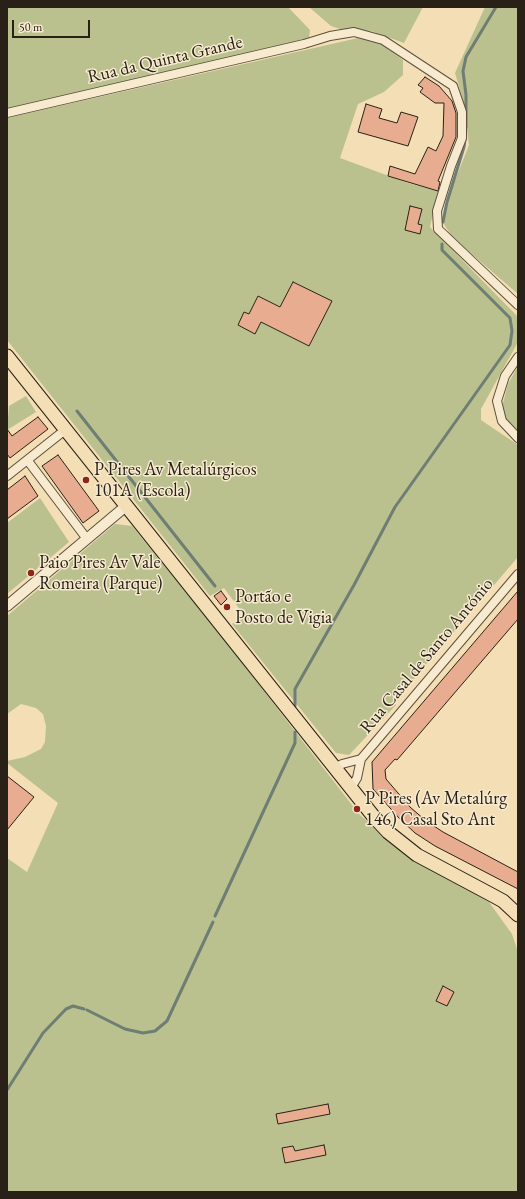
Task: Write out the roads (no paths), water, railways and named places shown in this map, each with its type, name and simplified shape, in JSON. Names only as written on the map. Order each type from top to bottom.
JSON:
[{"type":"main road","points":[[7,356],[374,817],[403,845],[433,864],[503,901],[518,915]]},
{"type":"street","name":"Rua da Quinta Grande","points":[[7,112],[304,44],[330,36],[354,32],[383,40],[453,86],[462,112],[462,138],[451,166],[437,211],[438,228],[518,305]]},
{"type":"street","points":[[518,357],[505,376],[496,401],[502,421],[518,438]]},
{"type":"street","points":[[7,476],[28,461],[65,430]]},
{"type":"street","points":[[28,461],[87,539]]},
{"type":"street","points":[[7,606],[126,506]]},
{"type":"street","name":"Rua Casal de Santo António","points":[[351,788],[357,778],[361,759],[518,574]]},
{"type":"street","name":"Rua Casal de Santo António","points":[[335,768],[342,764],[361,759]]},
{"type":"waterway","points":[[466,127],[466,95],[463,71],[466,57],[496,7]]},
{"type":"waterway","points":[[443,222],[447,202],[464,147],[465,139]]},
{"type":"waterway","points":[[295,706],[295,689],[354,585],[395,507],[510,345],[512,331],[510,318],[442,250],[442,244]]},
{"type":"waterway","points":[[77,411],[215,586]]},
{"type":"waterway","points":[[215,916],[295,743],[295,732]]},
{"type":"waterway","points":[[87,1010],[125,1029],[143,1033],[155,1031],[167,1021],[213,922]]},
{"type":"waterway","points":[[7,1090],[43,1033],[66,1009],[73,1006],[84,1009]]},
{"type":"place","name":"P Pires Av Metalúrgicos 101A (Escola)","points":[[86,480]]},
{"type":"place","name":"Paio Pires Av Vale Romeira (Parque)","points":[[31,573]]},
{"type":"place","name":"Portão e Posto de Vigia","points":[[227,607]]},
{"type":"place","name":"P Pires (Av Metalúrg 146) Casal Sto Ant","points":[[357,809]]}]
